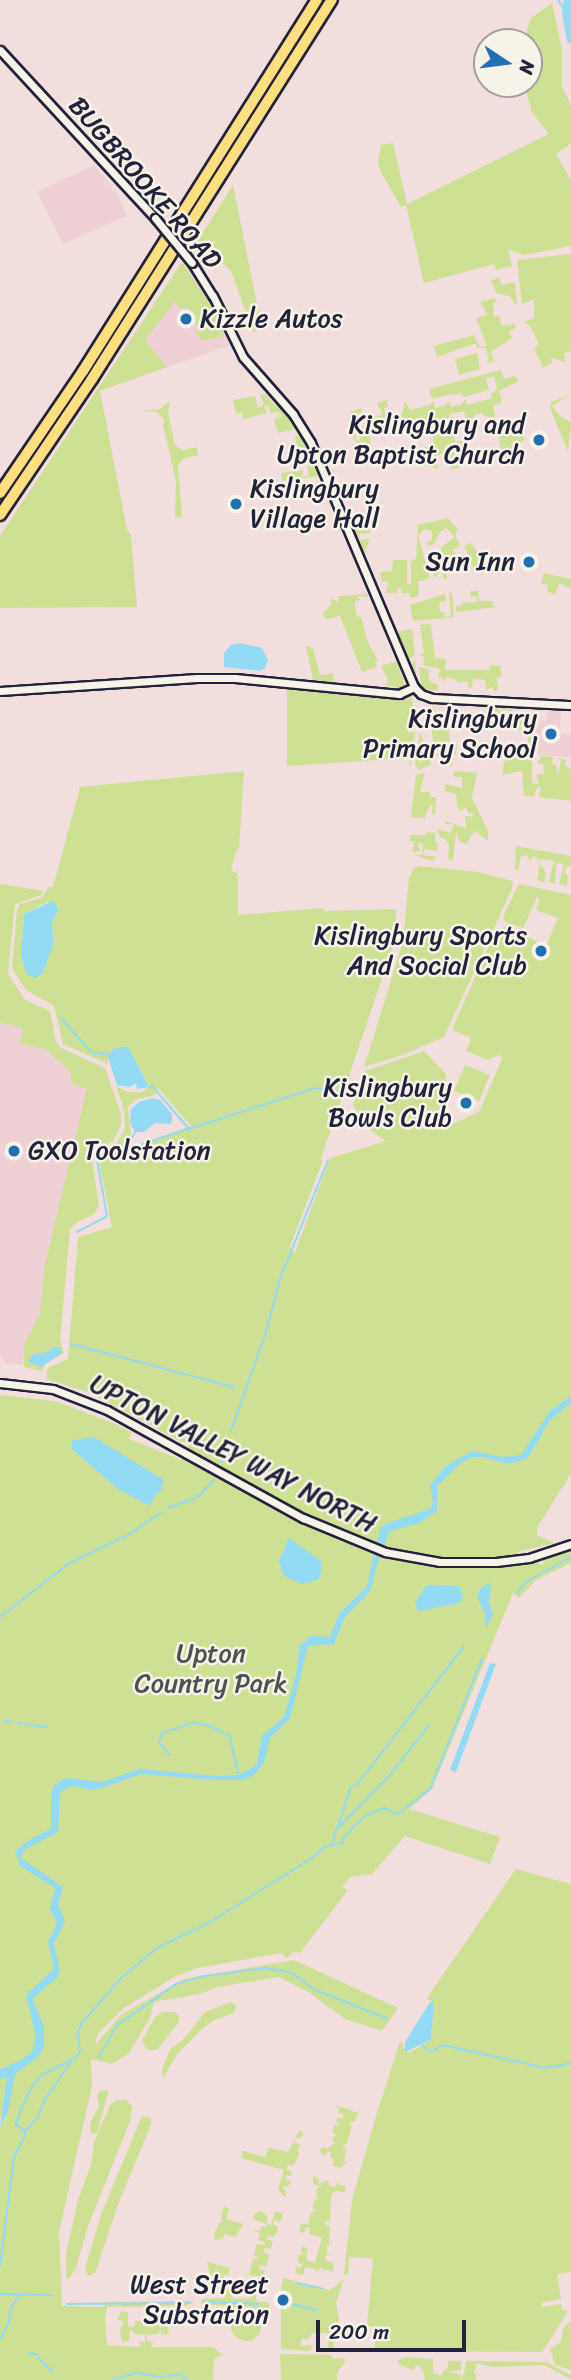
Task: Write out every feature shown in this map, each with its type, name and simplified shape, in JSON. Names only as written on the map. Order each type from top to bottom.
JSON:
[{"type":"highway","points":[[0,493],[83,371],[317,0]]},
{"type":"highway","points":[[0,514],[99,368],[332,0]]},
{"type":"street","name":"BUGBROOKE ROAD","points":[[0,50],[155,218],[192,263],[213,296],[243,357],[305,433],[414,687]]},
{"type":"street","points":[[0,691],[235,678],[399,694],[414,687],[421,694],[450,700],[571,705]]},
{"type":"street","name":"UPTON VALLEY WAY NORTH","points":[[0,1383],[52,1389],[107,1410],[303,1518],[385,1552],[423,1559],[481,1563],[529,1558],[571,1544]]},
{"type":"shaded area","points":[[94,165],[117,193],[127,216],[63,244],[37,192]]},
{"type":"shaded area","points":[[182,262],[198,283],[231,345],[99,391]]},
{"type":"shaded area","name":"Kislingbury Primary School","points":[[548,709],[561,710],[560,733],[571,734],[571,758],[537,754],[535,740],[538,721],[546,721]]},
{"type":"shaded area","points":[[0,1002],[42,1042],[90,1068],[83,1147],[49,1322],[24,1353],[23,1365],[6,1364],[0,1354]]},
{"type":"green space","points":[[552,3],[562,49],[562,87],[571,105],[571,144],[556,154],[571,180],[571,246],[523,255],[508,249],[512,266],[496,270],[494,264],[424,283],[406,205],[401,207],[381,172],[378,162],[381,145],[393,143],[407,204],[549,134],[532,112],[528,98],[543,98],[543,28],[528,28],[531,18]]},
{"type":"green space","points":[[233,185],[262,329],[253,332],[231,271],[222,263],[207,267],[193,248]]},
{"type":"green space","points":[[571,254],[571,351],[564,353],[565,362],[551,358],[552,363],[540,369],[542,365],[535,351],[537,349],[532,350],[539,344],[530,326],[523,322],[534,318],[534,299],[522,304],[517,260]]},
{"type":"green space","points":[[182,262],[212,307],[224,336],[202,341],[196,332],[199,329],[186,307],[179,309],[175,302],[145,340],[167,367],[100,391],[127,530],[131,535],[137,607],[0,608],[0,536]]},
{"type":"green space","points":[[499,278],[501,285],[515,282],[517,305],[509,296],[496,293],[491,280]]},
{"type":"green space","points":[[494,298],[498,302],[493,303],[494,317],[499,316],[502,326],[515,324],[516,328],[509,331],[512,338],[491,352],[494,361],[484,364],[489,361],[486,348],[477,348],[476,343],[437,357],[434,346],[474,335],[480,347],[487,346],[476,318],[488,315],[480,302]]},
{"type":"green space","points":[[477,353],[480,369],[459,375],[455,359]]},
{"type":"green space","points":[[501,370],[504,379],[515,376],[519,381],[499,391],[502,402],[493,406],[496,422],[493,417],[484,416],[483,413],[474,415],[472,423],[480,428],[474,431],[468,428],[464,411],[449,414],[455,442],[468,440],[470,452],[460,454],[459,446],[454,450],[460,468],[451,469],[449,452],[437,455],[438,469],[423,465],[424,447],[433,447],[433,429],[427,429],[427,436],[414,437],[412,422],[375,430],[373,427],[368,428],[371,443],[358,447],[360,454],[364,453],[366,461],[358,457],[357,442],[349,420],[350,412],[362,408],[361,413],[352,415],[357,441],[360,441],[359,434],[366,422],[362,418],[383,415],[377,403],[387,400],[388,407],[384,408],[386,416],[402,414],[405,401],[410,410],[430,405],[433,401],[435,408],[446,405],[448,400],[451,407],[462,404],[465,399],[467,405],[479,402],[492,398],[491,394],[497,389],[494,376],[486,378],[489,390],[463,397],[461,393],[432,398],[429,389]]},
{"type":"green space","points":[[265,394],[275,405],[279,404],[285,409],[296,425],[295,429],[278,433],[274,419],[282,416],[279,412],[271,413],[268,406],[264,407],[267,413],[243,419],[242,413],[236,413],[233,400],[256,396],[257,408],[264,405],[260,395]]},
{"type":"green space","points":[[571,394],[552,406],[560,416],[571,422],[568,452],[550,408],[551,402]]},
{"type":"green space","points":[[170,401],[168,413],[175,445],[183,450],[196,447],[199,455],[184,458],[178,465],[182,517],[175,517],[176,481],[163,425],[165,421],[157,412],[139,411],[160,409]]},
{"type":"green space","points":[[521,425],[524,440],[518,444],[520,451],[525,451],[503,459],[497,430]]},
{"type":"green space","points":[[303,435],[319,467],[316,468],[319,476],[282,481],[281,473],[303,470],[302,478],[309,475],[307,462],[303,462],[302,452],[297,449],[295,436]]},
{"type":"green space","points":[[448,518],[458,530],[455,535],[460,546],[453,550],[459,568],[457,573],[455,570],[447,571],[447,579],[444,579],[441,570],[434,579],[431,554],[441,552],[441,547],[455,537],[446,528],[440,532],[434,544],[427,546],[426,543],[432,540],[432,531],[424,529],[418,536],[430,578],[418,582],[419,595],[415,597],[411,598],[409,593],[402,594],[401,588],[397,588],[398,593],[386,593],[389,581],[382,582],[380,572],[392,571],[393,560],[407,560],[407,584],[411,584],[411,561],[416,559],[418,525]]},
{"type":"green space","points":[[370,519],[370,533],[359,534],[360,540],[370,539],[363,557],[350,526]]},
{"type":"green space","points":[[471,543],[490,567],[474,570],[464,546]]},
{"type":"green space","points":[[544,573],[571,579],[571,589],[559,583],[555,594],[547,592],[548,585],[541,584]]},
{"type":"green space","points":[[471,591],[478,591],[479,601],[493,601],[493,606],[497,607],[456,612],[456,606],[461,606],[462,603],[477,602],[477,596],[470,597]]},
{"type":"green space","points":[[449,593],[452,593],[454,617],[413,621],[410,605],[445,594],[446,601],[439,602],[440,612],[445,612],[444,617],[451,616]]},
{"type":"green space","points":[[367,594],[368,597],[357,596],[360,600],[355,602],[356,616],[361,617],[368,642],[378,661],[375,663],[377,667],[362,672],[340,616],[326,619],[323,613],[332,604],[330,599],[339,602],[338,596]]},
{"type":"green space","points":[[431,624],[435,658],[446,659],[445,670],[489,670],[490,665],[501,666],[501,677],[497,677],[498,690],[495,690],[494,695],[493,687],[486,690],[485,680],[473,679],[472,687],[468,689],[468,681],[457,683],[457,680],[446,677],[444,683],[444,679],[438,677],[440,669],[423,665],[424,657],[417,654],[424,654],[420,625]]},
{"type":"green space","points":[[412,629],[415,655],[407,661],[393,633]]},
{"type":"green space","points":[[306,647],[313,649],[320,675],[333,673],[334,682],[313,680]]},
{"type":"green space","points":[[415,659],[416,678],[421,685],[419,667],[430,670],[428,680],[438,685],[438,691],[425,689],[425,692],[418,688],[410,668]]},
{"type":"green space","points":[[396,661],[405,689],[384,685],[389,682],[381,666]]},
{"type":"green space","points":[[287,689],[404,700],[412,697],[416,725],[407,727],[408,732],[415,732],[410,770],[409,758],[287,766]]},
{"type":"green space","points":[[429,707],[435,707],[435,723],[448,723],[450,742],[446,742],[446,746],[449,748],[457,744],[456,754],[452,754],[455,760],[452,760],[452,765],[444,766],[442,756],[435,756],[441,751],[434,748]]},
{"type":"green space","points":[[496,707],[503,714],[509,714],[509,710],[502,710],[502,707],[512,708],[513,722],[517,718],[526,717],[526,714],[533,716],[528,718],[527,726],[520,725],[523,733],[513,727],[490,727],[482,720],[482,715],[483,712],[492,715]]},
{"type":"green space","points":[[529,731],[532,735],[532,783],[539,784],[536,775],[544,774],[543,763],[537,764],[541,756],[553,757],[552,764],[556,765],[558,774],[561,761],[557,758],[567,760],[564,764],[571,770],[571,801],[539,797],[541,788],[537,787],[534,796],[524,796],[522,771],[502,775],[506,754],[526,756]]},
{"type":"green space","points":[[420,732],[431,764],[419,770],[415,765]]},
{"type":"green space","name":"Upton Country Park","points":[[244,771],[239,849],[231,870],[238,874],[238,915],[323,908],[324,911],[396,909],[395,940],[320,1160],[323,1160],[290,1247],[295,1252],[330,1158],[386,1141],[367,1128],[353,1105],[365,1071],[424,1051],[446,1074],[447,1105],[440,1124],[452,1124],[479,1112],[503,1057],[499,1055],[488,1060],[466,1051],[471,1038],[452,1030],[493,936],[502,928],[505,926],[538,942],[534,952],[536,958],[544,960],[549,948],[546,946],[558,918],[536,910],[540,899],[537,897],[523,928],[505,922],[503,916],[519,884],[571,895],[571,1474],[538,1526],[537,1535],[555,1543],[520,1551],[517,1554],[517,1565],[538,1561],[539,1565],[544,1564],[543,1560],[571,1551],[571,1563],[536,1580],[519,1598],[513,1593],[432,1789],[409,1809],[500,1837],[490,1864],[405,1836],[372,1874],[351,1877],[342,1887],[348,1890],[300,1953],[293,1952],[287,1958],[281,1953],[197,1968],[176,1976],[124,2008],[98,2033],[95,2045],[121,2015],[184,1979],[294,1960],[398,2008],[382,2031],[345,2019],[310,1993],[279,1977],[217,1987],[200,1994],[154,2002],[150,2018],[129,2053],[112,2064],[91,2059],[92,2086],[59,2232],[62,2306],[104,2307],[106,2302],[195,2301],[186,2306],[107,2307],[107,2345],[142,2347],[138,2342],[145,2342],[145,2335],[135,2334],[130,2329],[129,2341],[122,2342],[120,2329],[124,2322],[118,2320],[121,2311],[128,2312],[128,2327],[135,2326],[135,2321],[143,2320],[143,2326],[147,2326],[147,2321],[155,2320],[155,2312],[163,2313],[160,2325],[168,2325],[169,2334],[162,2335],[160,2329],[159,2334],[147,2335],[147,2341],[154,2342],[151,2347],[213,2347],[223,2355],[214,2359],[213,2380],[0,2380],[0,2127],[4,2118],[0,2118],[0,1395],[55,1401],[113,1423],[131,1432],[129,1439],[182,1460],[191,1443],[181,1442],[93,1394],[46,1379],[48,1368],[68,1359],[78,1237],[112,1227],[98,1156],[116,1144],[125,1129],[124,1110],[116,1086],[128,1092],[143,1092],[149,1086],[131,1054],[120,1051],[108,1057],[108,1064],[63,1044],[54,1006],[25,989],[12,968],[17,910],[20,904],[42,898],[48,887],[53,887],[80,787]],"holes":[[[47,902],[59,910],[52,921],[53,945],[43,973],[22,961],[22,939],[24,914]],[[158,1088],[191,1126],[132,1147],[128,1107],[135,1100],[155,1095]]]},
{"type":"green space","points":[[454,771],[477,773],[472,798],[488,831],[488,841],[475,831],[466,844],[459,841],[456,832],[453,860],[448,859],[449,846],[445,838],[440,838],[437,829],[451,833],[454,825],[445,824],[445,821],[466,828],[465,816],[472,817],[473,814],[468,812],[466,807],[461,811],[457,807],[456,794],[445,791],[445,784],[462,788],[462,777],[454,777]]},
{"type":"green space","points":[[425,773],[420,792],[430,792],[430,797],[436,797],[435,815],[432,814],[433,805],[430,805],[425,818],[411,817],[416,775]]},
{"type":"green space","points":[[427,832],[436,833],[437,851],[424,849],[423,855],[436,857],[433,861],[414,855],[422,855],[423,844],[418,843],[420,851],[412,852],[414,842],[410,841],[410,835],[426,835]]},
{"type":"green space","points":[[516,846],[571,856],[571,866],[566,866],[567,886],[559,884],[564,864],[556,863],[555,884],[549,881],[554,861],[541,859],[540,866],[544,868],[546,876],[544,882],[537,880],[540,860],[533,856],[530,861],[527,855],[521,856],[518,871],[515,869]]},
{"type":"green space","points":[[420,866],[478,872],[513,881],[512,889],[444,1037],[402,1055],[364,1067],[403,942],[409,878],[414,868]]},
{"type":"green space","points":[[0,884],[43,891],[41,895],[15,904],[8,974],[25,1000],[50,1011],[56,1042],[61,1048],[105,1068],[121,1114],[121,1125],[113,1141],[91,1153],[99,1206],[94,1214],[74,1224],[70,1230],[60,1340],[64,1353],[45,1364],[42,1371],[24,1367],[24,1346],[40,1314],[45,1265],[87,1088],[72,1084],[71,1072],[47,1050],[20,1043],[23,1028],[0,1022]]},
{"type":"green space","points":[[465,1065],[490,1075],[479,1101],[454,1091]]},
{"type":"green space","points":[[516,1869],[571,1884],[571,2272],[557,2274],[561,2299],[541,2303],[542,2307],[561,2304],[562,2310],[568,2311],[542,2352],[375,2351],[375,2327],[367,2326],[373,2258],[349,2257],[348,2275],[344,2275],[352,2200],[376,2116],[400,2041],[408,2053],[425,2044],[432,2032],[433,2003],[427,1998]]},
{"type":"green space","points":[[231,2002],[236,2006],[234,2013],[214,2020],[202,2029],[178,2053],[163,2078],[162,2069],[170,2049],[182,2041],[205,2012]]},
{"type":"green space","points":[[163,2012],[175,2012],[179,2016],[179,2022],[157,2050],[147,2050],[142,2041],[155,2017]]},
{"type":"green space","points":[[109,2090],[97,2133],[93,2134],[90,2131],[91,2121],[99,2106],[97,2095],[100,2091]]},
{"type":"green space","points":[[117,2100],[126,2100],[132,2106],[131,2119],[88,2226],[76,2268],[69,2279],[66,2278],[66,2254],[78,2200],[91,2165],[94,2142],[110,2105]]},
{"type":"green space","points":[[334,2105],[359,2113],[354,2122],[349,2122],[352,2126],[347,2143],[341,2147],[346,2148],[344,2161],[347,2162],[341,2168],[332,2165],[334,2159],[330,2158],[331,2152],[327,2151],[325,2156],[320,2152],[322,2147],[328,2148],[336,2143],[331,2140],[337,2134],[332,2133],[334,2125],[340,2126],[336,2122],[337,2118],[342,2119],[344,2115],[338,2113],[339,2109]]},
{"type":"green space","points":[[142,2116],[151,2118],[151,2125],[119,2202],[95,2273],[88,2276],[85,2268],[102,2212]]},
{"type":"green space","points":[[299,2131],[303,2132],[301,2138],[296,2138],[294,2142],[301,2145],[297,2149],[299,2153],[294,2166],[288,2165],[287,2170],[292,2171],[291,2176],[286,2175],[285,2179],[291,2181],[289,2186],[282,2187],[286,2191],[285,2197],[278,2189],[284,2170],[241,2158],[243,2151],[265,2157],[269,2148],[288,2152]]},
{"type":"green space","points":[[313,2175],[319,2179],[318,2184],[328,2180],[329,2186],[335,2187],[337,2183],[346,2187],[345,2192],[335,2191],[331,2195],[330,2221],[325,2221],[325,2225],[330,2226],[329,2244],[332,2244],[327,2246],[327,2253],[331,2255],[326,2255],[325,2260],[334,2263],[333,2272],[324,2269],[322,2273],[323,2268],[319,2268],[318,2272],[305,2267],[303,2275],[295,2273],[297,2266],[301,2268],[302,2264],[297,2262],[299,2255],[305,2254],[301,2252],[302,2246],[308,2249],[306,2260],[315,2263],[322,2238],[309,2234],[310,2228],[306,2227],[304,2233],[299,2231],[301,2223],[312,2225],[308,2222],[311,2213],[316,2210],[312,2208],[314,2201],[319,2198],[316,2197],[317,2188],[322,2186],[313,2184]]},
{"type":"green space","points":[[224,2206],[229,2209],[226,2219],[243,2224],[235,2237],[224,2234],[222,2241],[220,2237],[218,2241],[214,2238],[215,2232],[220,2222],[226,2221],[221,2220],[222,2214],[215,2212],[222,2213]]},
{"type":"green space","points":[[261,2211],[268,2217],[266,2223],[271,2225],[275,2212],[283,2213],[280,2222],[274,2220],[273,2225],[278,2226],[277,2232],[273,2237],[268,2236],[267,2240],[273,2241],[271,2249],[265,2248],[264,2253],[269,2254],[267,2266],[260,2265],[259,2269],[265,2270],[263,2277],[242,2274],[249,2274],[253,2259],[260,2259],[254,2255],[255,2249],[257,2244],[264,2245],[265,2242],[258,2240],[260,2233],[252,2230],[260,2231],[262,2226],[266,2227],[266,2224],[253,2219],[254,2214]]},
{"type":"green space","points":[[207,2262],[230,2268],[228,2275],[224,2275],[224,2283],[203,2285],[204,2278],[217,2277],[210,2275]]},
{"type":"green space","points":[[283,2278],[330,2290],[344,2279],[336,2303],[339,2321],[333,2329],[334,2349],[328,2349],[327,2333],[313,2333],[308,2339],[301,2339],[301,2346],[313,2345],[310,2351],[281,2349],[281,2303],[285,2302],[285,2297],[280,2297]]},
{"type":"green space","points":[[224,2289],[231,2289],[233,2299],[249,2298],[255,2292],[257,2302],[269,2302],[269,2325],[265,2325],[255,2308],[246,2307],[232,2311],[226,2306],[202,2304],[202,2299],[225,2298]]},
{"type":"green space","points":[[246,2311],[257,2315],[261,2326],[257,2337],[246,2341],[235,2337],[231,2326],[235,2315]]},
{"type":"green space","points":[[571,2321],[571,2370],[555,2365],[550,2349],[560,2343],[564,2327]]},
{"type":"green space","points":[[280,2354],[331,2355],[333,2359],[345,2358],[344,2364],[337,2372],[337,2380],[281,2380]]},
{"type":"green space","points":[[406,2357],[433,2359],[433,2373],[441,2376],[448,2368],[448,2361],[461,2361],[461,2370],[446,2372],[460,2374],[461,2378],[466,2361],[546,2362],[571,2375],[571,2379],[544,2365],[493,2367],[477,2363],[474,2374],[482,2374],[476,2375],[476,2380],[425,2380],[423,2371],[417,2365],[413,2370],[398,2364],[398,2360]]},
{"type":"water","points":[[239,643],[262,648],[268,660],[265,668],[260,671],[224,667],[224,653],[231,645]]},
{"type":"water","points":[[53,901],[59,910],[52,921],[53,945],[43,973],[35,978],[27,974],[21,956],[24,914]]},
{"type":"water","points":[[128,1047],[149,1087],[137,1089],[136,1083],[130,1087],[117,1085],[108,1057],[112,1050]]},
{"type":"water","points":[[152,1098],[160,1100],[172,1114],[172,1121],[170,1124],[155,1123],[144,1132],[135,1132],[130,1123],[131,1109],[139,1102]]},
{"type":"water","points":[[54,1347],[60,1347],[62,1353],[41,1367],[28,1362],[33,1354],[45,1353]]},
{"type":"water","points":[[571,1396],[571,1403],[550,1420],[528,1458],[509,1464],[483,1457],[473,1457],[462,1462],[437,1486],[437,1511],[419,1523],[390,1531],[384,1545],[377,1543],[380,1529],[385,1524],[430,1509],[433,1503],[430,1485],[446,1466],[472,1451],[501,1457],[521,1455],[550,1411]]},
{"type":"water","points":[[94,1437],[164,1480],[161,1491],[156,1494],[150,1506],[118,1489],[72,1449],[72,1440]]},
{"type":"water","points":[[289,1538],[321,1561],[321,1573],[317,1580],[302,1584],[284,1576],[279,1561]]},
{"type":"water","points":[[374,1553],[380,1555],[370,1591],[345,1617],[334,1644],[308,1646],[290,1718],[270,1738],[264,1763],[254,1775],[243,1780],[218,1780],[141,1774],[93,1790],[71,1786],[60,1793],[58,1832],[24,1850],[21,1858],[63,1887],[58,1904],[65,1921],[54,1944],[60,1971],[57,1978],[32,1999],[44,2026],[44,2047],[38,2057],[15,2074],[8,2111],[0,2127],[8,2069],[32,2052],[36,2037],[26,1995],[54,1969],[48,1942],[57,1923],[50,1909],[55,1888],[20,1866],[15,1851],[32,1838],[51,1829],[51,1796],[54,1785],[66,1778],[102,1782],[139,1769],[218,1776],[238,1775],[252,1768],[257,1764],[262,1736],[284,1717],[296,1675],[300,1645],[312,1635],[330,1637],[339,1614],[367,1586]]},
{"type":"water","points":[[491,1582],[489,1603],[493,1615],[486,1628],[485,1613],[477,1597],[481,1588]]},
{"type":"water","points":[[427,1585],[459,1586],[463,1596],[460,1603],[418,1611],[415,1602]]},
{"type":"water","points":[[490,1663],[496,1664],[456,1772],[450,1770]]},
{"type":"water","points":[[430,2002],[434,2002],[431,2040],[405,2052],[405,2042]]},
{"type":"waterway","points":[[558,0],[566,12]]},
{"type":"waterway","points":[[568,0],[566,12],[571,39]]},
{"type":"waterway","points":[[61,1018],[91,1052],[110,1055]]},
{"type":"waterway","points":[[149,1087],[153,1087],[189,1129],[315,1088],[342,1092]]},
{"type":"waterway","points":[[97,1159],[188,1129]]},
{"type":"waterway","points":[[77,1232],[107,1216],[96,1154],[129,1143],[135,1132]]},
{"type":"waterway","points":[[231,1431],[266,1332],[280,1279],[328,1160]]},
{"type":"waterway","points":[[71,1344],[234,1387]]},
{"type":"waterway","points":[[221,1462],[228,1438]]},
{"type":"waterway","points":[[168,1508],[198,1497],[214,1480]]},
{"type":"waterway","points":[[0,1617],[68,1564],[130,1534],[161,1512]]},
{"type":"waterway","points":[[517,1593],[526,1582],[571,1557]]},
{"type":"waterway","points":[[337,1829],[351,1787],[357,1785],[464,1646]]},
{"type":"waterway","points":[[0,2265],[14,2157],[25,2135],[25,2131],[16,2125],[20,2112],[32,2086],[42,2075],[74,2059],[80,2052],[78,2032],[82,2023],[122,1977],[157,1948],[210,1922],[312,1858],[326,1846],[343,1843],[344,1837],[364,1816],[384,1808],[398,1814],[430,1789],[482,1659]]},
{"type":"waterway","points":[[5,1721],[13,1722]]},
{"type":"waterway","points":[[18,1723],[47,1727]]},
{"type":"waterway","points":[[170,1756],[159,1742],[162,1733],[192,1723],[208,1725],[230,1736],[238,1773]]},
{"type":"waterway","points":[[340,1826],[390,1775],[429,1725]]},
{"type":"waterway","points":[[333,1842],[336,1830]]},
{"type":"waterway","points":[[99,2057],[116,2026],[176,1984],[204,1976],[265,1968],[292,1973],[313,1989],[386,2018]]},
{"type":"waterway","points":[[422,2045],[431,2052],[443,2045],[546,2068],[571,2063]]},
{"type":"waterway","points":[[26,2130],[38,2117],[44,2101],[71,2062]]},
{"type":"waterway","points":[[0,2074],[15,2067]]},
{"type":"waterway","points":[[297,2283],[321,2288]]},
{"type":"waterway","points":[[0,2294],[52,2295]]},
{"type":"waterway","points":[[0,2339],[8,2325],[12,2305],[20,2296]]},
{"type":"waterway","points":[[203,2302],[259,2304]]},
{"type":"waterway","points":[[67,2304],[190,2303]]},
{"type":"waterway","points":[[291,2304],[317,2310]]},
{"type":"waterway","points":[[29,2353],[35,2354],[52,2371]]},
{"type":"waterway","points":[[114,2379],[137,2373],[161,2377],[180,2374],[188,2380]]},
{"type":"place","name":"Kizzle Autos","points":[[186,319]]},
{"type":"place","name":"Kislingbury and Upton Baptist Church","points":[[539,440]]},
{"type":"place","name":"Kislingbury Village Hall","points":[[236,504]]},
{"type":"place","name":"Sun Inn","points":[[529,562]]},
{"type":"place","name":"Kislingbury Primary School","points":[[551,734]]},
{"type":"place","name":"Kislingbury Sports And Social Club","points":[[541,951]]},
{"type":"place","name":"Kislingbury Bowls Club","points":[[466,1103]]},
{"type":"place","name":"GXO Toolstation","points":[[14,1151]]},
{"type":"place","name":"West Street Substation","points":[[283,2300]]}]
